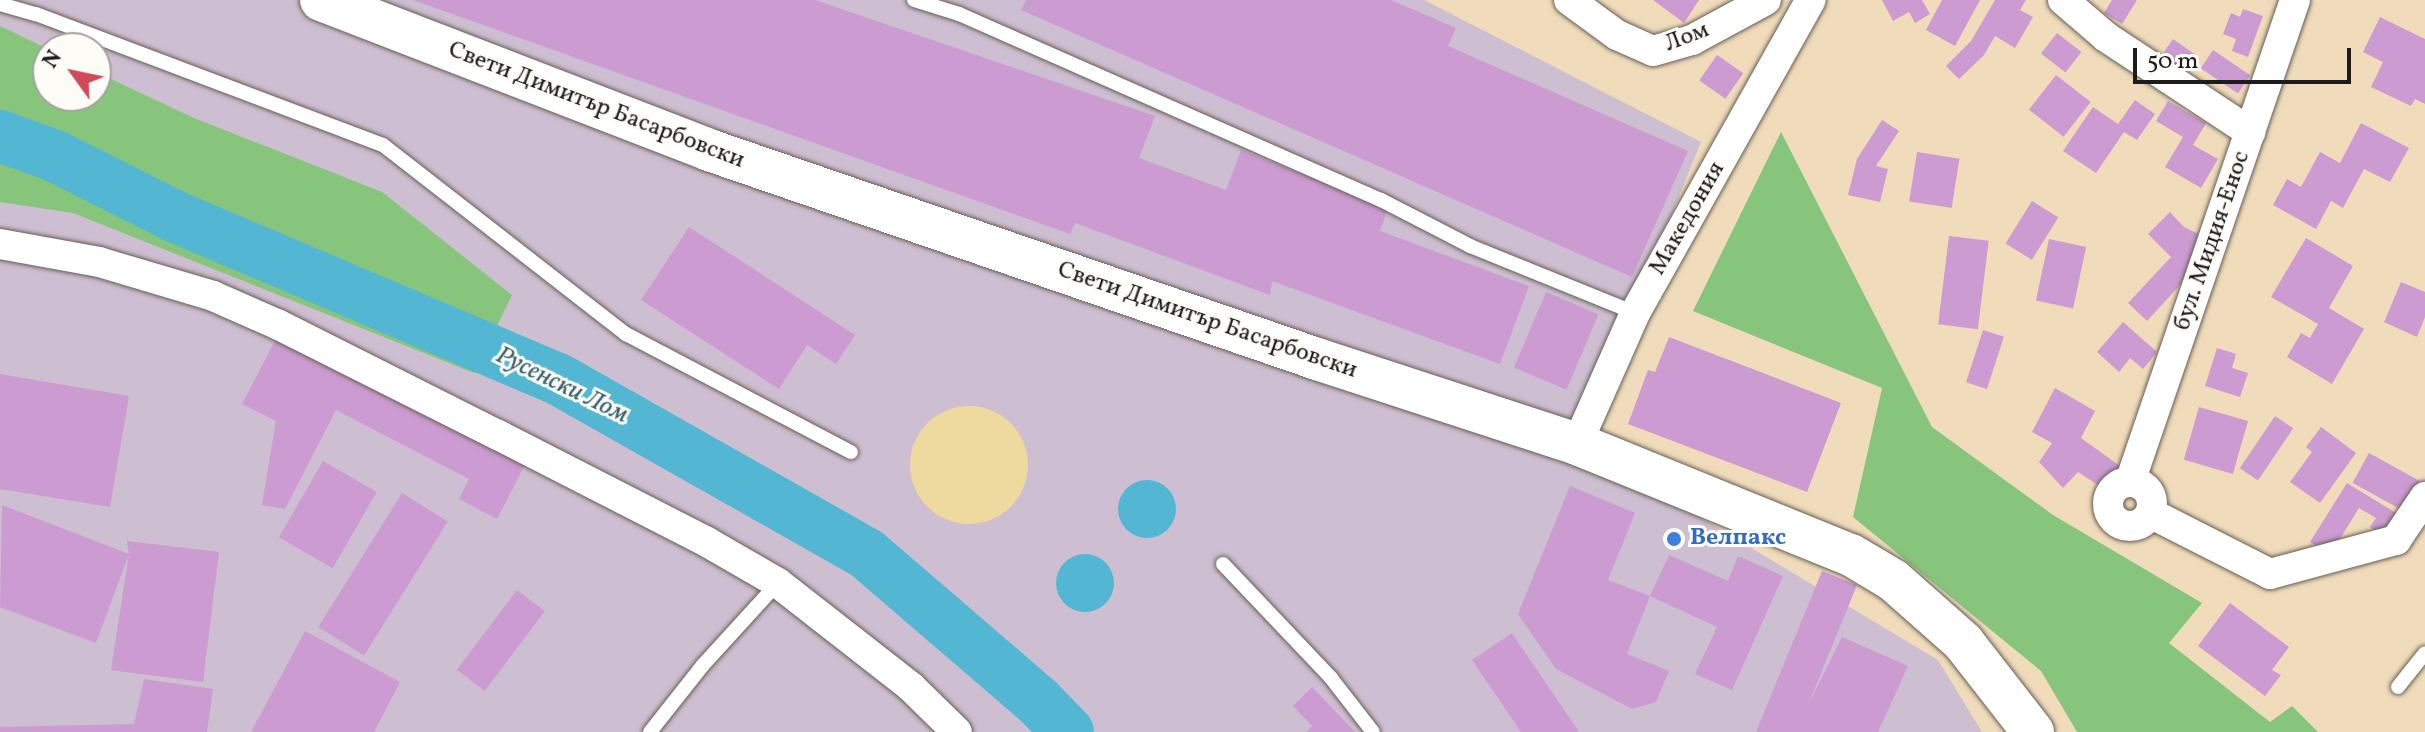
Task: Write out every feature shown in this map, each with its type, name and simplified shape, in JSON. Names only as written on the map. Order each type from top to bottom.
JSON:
[{"type":"street","name":"Свети Димитър Басарбовски","points":[[321,0],[709,150],[1317,359],[1577,444],[1851,555],[1893,580],[1963,642],[2032,732]]},
{"type":"street","name":"Лом","points":[[1569,0],[1617,35],[1653,51],[1692,40],[1766,0]]},
{"type":"street","name":"Македония","points":[[1577,444],[1635,313],[1811,0]]},
{"type":"street","points":[[2063,0],[2106,37],[2250,132]]},
{"type":"street","name":"бул. Мидия-Енос","points":[[2295,0],[2130,482],[2146,488],[2151,498],[2150,513],[2270,574],[2396,540],[2425,497]]},
{"type":"street","points":[[0,244],[99,262],[213,296],[266,319],[707,542],[778,583],[911,687],[957,732]]},
{"type":"lane","points":[[914,0],[960,7],[1381,200],[1470,246],[1635,313]]},
{"type":"lane","points":[[0,4],[36,14],[383,145],[626,334],[851,452]]},
{"type":"lane","points":[[1223,564],[1331,678],[1373,732]]},
{"type":"lane","points":[[650,732],[703,665],[778,583]]},
{"type":"lane","points":[[2398,687],[2425,653]]},
{"type":"shaded area","points":[[0,0],[1424,0],[1701,142],[1578,444],[1938,660],[1982,732],[0,732]]},
{"type":"green space","points":[[0,26],[32,41],[32,112],[112,112],[112,80],[194,118],[382,192],[512,295],[474,373],[73,213],[0,202]]},
{"type":"green space","points":[[1781,132],[1932,427],[2053,515],[2202,603],[2169,643],[2270,722],[2292,706],[2318,732],[2077,732],[2041,671],[1853,517],[1882,388],[1693,311]]},
{"type":"sand","points":[[969,406],[992,411],[1011,423],[1023,442],[1028,465],[1023,488],[1011,507],[992,519],[969,524],[946,519],[927,507],[915,488],[910,465],[915,442],[927,423],[946,411]]},
{"type":"water","points":[[1147,480],[1168,488],[1176,509],[1168,530],[1147,538],[1126,530],[1118,509],[1126,488]]},
{"type":"water","points":[[1085,554],[1106,562],[1114,583],[1106,604],[1085,612],[1064,604],[1056,583],[1064,562]]},
{"type":"building","points":[[413,0],[815,0],[1155,116],[1139,158],[1226,190],[1241,150],[1388,208],[1380,231],[1529,286],[1500,364],[1272,281],[1270,295],[1075,223],[1070,234]]},
{"type":"building","points":[[1026,0],[1391,0],[1456,28],[1448,46],[1688,151],[1632,277],[1021,10]]},
{"type":"building","points":[[1653,0],[1699,0],[1684,23]]},
{"type":"building","points":[[1882,0],[1922,0],[1930,14],[1915,23],[1909,12],[1893,21]]},
{"type":"building","points":[[1942,0],[1980,0],[1955,46],[1926,30]]},
{"type":"building","points":[[1995,0],[2026,0],[2020,10],[2033,17],[2015,48],[1995,36],[1984,55],[1959,79],[1946,66],[1971,41]]},
{"type":"building","points":[[2112,0],[2137,0],[2122,24],[2104,13]]},
{"type":"building","points":[[2243,9],[2263,16],[2248,57],[2232,51],[2236,39],[2223,34],[2231,13],[2240,17]]},
{"type":"building","points":[[2380,17],[2425,39],[2425,104],[2415,99],[2411,106],[2371,87],[2383,62],[2363,52]]},
{"type":"building","points":[[2057,33],[2081,52],[2065,73],[2041,53]]},
{"type":"building","points":[[2173,39],[2196,55],[2177,82],[2154,66]]},
{"type":"building","points":[[2213,50],[2250,75],[2238,93],[2201,68]]},
{"type":"building","points":[[1717,55],[1743,73],[1725,99],[1699,80]]},
{"type":"building","points":[[2056,75],[2091,102],[2064,137],[2029,110]]},
{"type":"building","points":[[2135,100],[2155,114],[2137,140],[2124,132],[2096,173],[2063,151],[2093,107],[2118,124]]},
{"type":"building","points":[[2168,101],[2206,123],[2193,145],[2218,159],[2201,188],[2165,167],[2183,137],[2156,121]]},
{"type":"building","points":[[1882,120],[1899,131],[1876,166],[1888,169],[1880,202],[1848,195],[1857,159]]},
{"type":"building","points":[[2361,123],[2409,148],[2390,182],[2364,169],[2343,208],[2331,201],[2316,229],[2273,205],[2287,179],[2301,187],[2320,152],[2340,163]]},
{"type":"building","points":[[1917,152],[1959,159],[1952,208],[1909,201]]},
{"type":"building","points":[[2032,201],[2058,217],[2032,260],[2006,243]]},
{"type":"building","points":[[2170,212],[2184,227],[2203,236],[2181,284],[2147,321],[2128,303],[2171,257],[2148,234]]},
{"type":"building","points":[[689,227],[855,335],[836,364],[807,345],[779,389],[641,300]]},
{"type":"building","points":[[1949,236],[1989,241],[1978,329],[1938,324]]},
{"type":"building","points":[[2306,238],[2353,266],[2329,308],[2364,329],[2332,384],[2287,357],[2301,333],[2310,338],[2318,324],[2271,297]]},
{"type":"building","points":[[2049,239],[2086,247],[2073,309],[2036,301]]},
{"type":"building","points":[[2401,282],[2425,292],[2425,317],[2417,337],[2384,322]]},
{"type":"building","points":[[1546,292],[1598,314],[1566,390],[1514,367]]},
{"type":"building","points":[[2123,322],[2157,352],[2143,369],[2130,358],[2119,372],[2097,352]]},
{"type":"building","points":[[281,329],[529,457],[497,519],[459,499],[469,479],[336,410],[285,509],[262,505],[276,421],[242,404]]},
{"type":"building","points":[[1983,330],[2004,337],[1987,389],[1966,382]]},
{"type":"building","points":[[1669,337],[1841,403],[1807,492],[1628,424],[1648,370],[1655,372]]},
{"type":"building","points":[[2217,348],[2236,354],[2232,368],[2248,373],[2240,397],[2205,386]]},
{"type":"building","points":[[0,374],[129,396],[110,507],[0,489]]},
{"type":"building","points":[[2055,388],[2095,411],[2081,438],[2120,466],[2104,489],[2078,472],[2063,488],[2039,462],[2052,443],[2032,432]]},
{"type":"building","points":[[2199,407],[2248,421],[2233,474],[2184,460]]},
{"type":"building","points":[[2275,416],[2293,428],[2258,481],[2240,468]]},
{"type":"building","points":[[2321,427],[2356,453],[2320,503],[2290,482],[2312,452],[2306,447]]},
{"type":"building","points":[[2369,453],[2420,481],[2403,511],[2353,483]]},
{"type":"building","points":[[323,461],[377,492],[333,568],[279,537]]},
{"type":"building","points":[[2347,483],[2396,513],[2382,535],[2370,527],[2376,518],[2359,508],[2330,555],[2310,542]]},
{"type":"building","points":[[1570,486],[1635,513],[1608,580],[1650,596],[1627,654],[1669,671],[1656,702],[1632,709],[1556,669],[1518,614]]},
{"type":"building","points":[[402,493],[448,522],[364,656],[318,627]]},
{"type":"building","points":[[2,505],[129,554],[96,643],[0,607]]},
{"type":"building","points":[[127,541],[219,552],[203,682],[111,670],[129,554]]},
{"type":"building","points":[[1669,555],[1728,581],[1738,556],[1783,576],[1732,690],[1695,674],[1717,627],[1650,596]]},
{"type":"building","points":[[1822,571],[1857,585],[1808,705],[1842,637],[1908,666],[1878,732],[1756,732]]},
{"type":"building","points":[[517,590],[545,611],[485,691],[457,670]]},
{"type":"building","points":[[2230,603],[2289,647],[2272,670],[2281,675],[2265,696],[2198,646]]},
{"type":"building","points":[[305,631],[400,682],[374,732],[251,732]]},
{"type":"building","points":[[1512,633],[1579,732],[1521,732],[1472,660]]},
{"type":"building","points":[[144,679],[213,689],[207,732],[0,732],[0,727],[134,724]]},
{"type":"building","points":[[1312,687],[1355,732],[1306,732],[1312,726],[1293,706]]},
{"type":"waterway","name":"Русенски Лом","points":[[0,136],[55,156],[176,217],[558,379],[867,554],[1038,701],[1068,732]]},
{"type":"place","name":"Велпакс","points":[[1674,539]]}]
